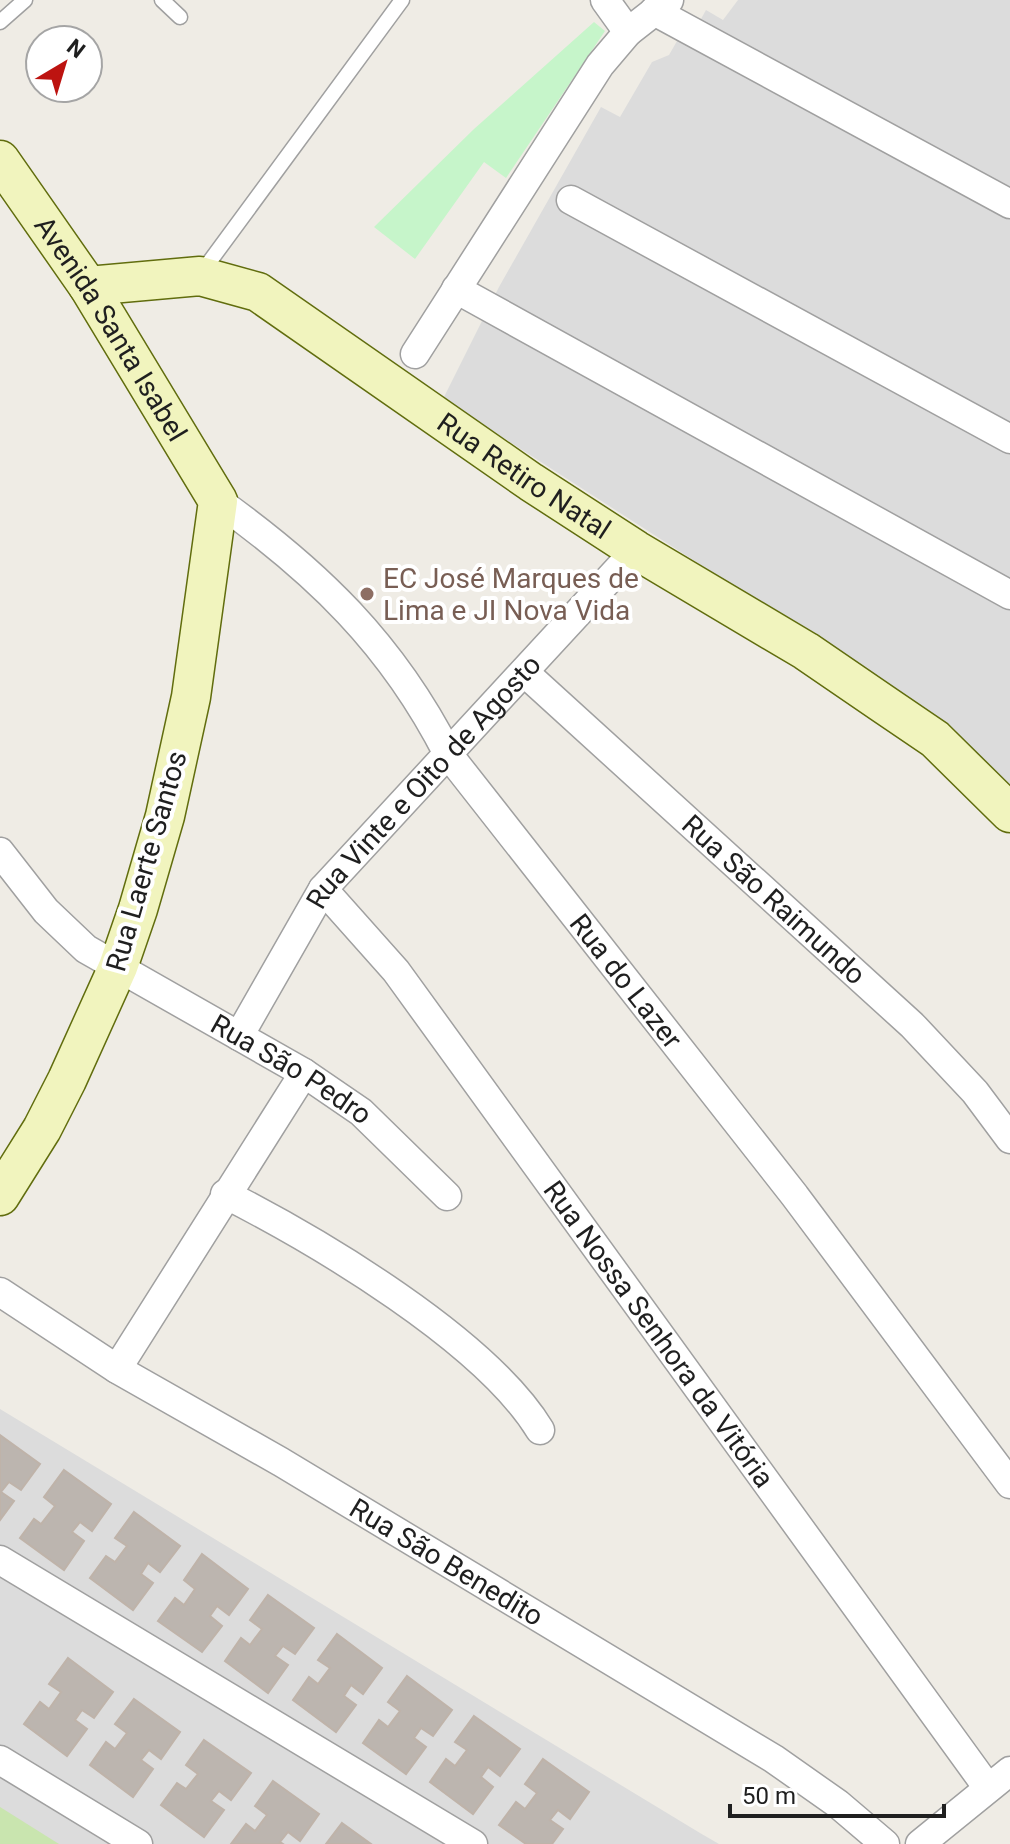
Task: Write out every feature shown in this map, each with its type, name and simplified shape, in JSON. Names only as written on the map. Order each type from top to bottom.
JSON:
[{"type":"street","points":[[605,0],[628,32]]},
{"type":"street","points":[[415,354],[600,65],[628,32],[661,6],[1010,204]]},
{"type":"street","name":"Avenida Santa Isabel","points":[[0,160],[88,286],[218,501]]},
{"type":"street","points":[[571,200],[1010,439]]},
{"type":"street","name":"Rua Retiro Natal","points":[[88,286],[200,276],[258,292],[531,482],[636,550],[806,651],[935,739],[1010,813]]},
{"type":"street","points":[[456,289],[1010,595]]},
{"type":"street","name":"Rua do Lazer","points":[[218,501],[328,588],[359,622],[433,724],[448,754],[795,1196],[1010,1484]]},
{"type":"street","name":"Rua Laerte Santos","points":[[0,1196],[42,1129],[118,967],[165,816],[191,697],[218,501]]},
{"type":"street","name":"Rua Vinte e Oito de Agosto","points":[[239,1036],[323,889],[636,550]]},
{"type":"street","name":"Rua São Raimundo","points":[[524,672],[912,1025],[975,1092],[1010,1139]]},
{"type":"street","name":"Rua São Pedro","points":[[0,852],[56,921],[86,949],[304,1073],[361,1112],[447,1196]]},
{"type":"street","name":"Rua Nossa Senhora da Vitória","points":[[323,889],[396,971],[999,1779]]},
{"type":"street","points":[[117,1369],[304,1073]]},
{"type":"street","points":[[225,1194],[278,1221],[436,1327],[523,1402],[540,1430]]},
{"type":"street","name":"Rua São Benedito","points":[[0,1292],[117,1369],[281,1462],[763,1751],[838,1804],[885,1844]]},
{"type":"street","points":[[0,1560],[473,1844]]},
{"type":"street","points":[[0,1760],[138,1844]]},
{"type":"street","points":[[920,1844],[999,1779]]},
{"type":"lane","points":[[0,22],[25,0]]},
{"type":"lane","points":[[162,0],[180,17]]},
{"type":"lane","points":[[200,276],[402,0]]},
{"type":"shaded area","points":[[738,0],[1010,0],[1010,794],[920,706],[443,399],[499,287],[601,107],[620,117],[652,62],[669,55],[692,15],[701,19],[706,10],[723,20]]},
{"type":"shaded area","points":[[0,1409],[700,1833],[719,1844],[0,1844]]},
{"type":"green space","points":[[594,22],[605,31],[506,178],[484,162],[415,259],[374,227],[474,129]]},
{"type":"green space","points":[[0,1807],[59,1844],[0,1844]]},
{"type":"building","points":[[0,1435],[40,1464],[21,1490],[9,1482],[1,1492],[14,1501],[0,1520]]},
{"type":"building","points":[[64,1470],[111,1504],[92,1531],[80,1522],[72,1532],[84,1541],[64,1570],[20,1538],[34,1519],[41,1524],[55,1506],[44,1497]]},
{"type":"building","points":[[134,1512],[180,1546],[160,1572],[148,1563],[141,1574],[153,1583],[133,1610],[90,1578],[106,1556],[115,1562],[127,1546],[115,1538]]},
{"type":"building","points":[[202,1554],[248,1589],[229,1615],[217,1606],[210,1616],[222,1626],[202,1652],[158,1621],[175,1598],[184,1605],[195,1589],[184,1580]]},
{"type":"building","points":[[268,1595],[314,1628],[295,1654],[283,1646],[275,1656],[288,1665],[268,1693],[225,1661],[241,1638],[250,1645],[262,1629],[250,1620]]},
{"type":"building","points":[[337,1634],[382,1668],[363,1694],[351,1685],[344,1696],[356,1705],[336,1732],[293,1700],[309,1677],[318,1684],[330,1668],[318,1660]]},
{"type":"building","points":[[68,1658],[113,1692],[94,1718],[82,1710],[75,1720],[87,1729],[67,1756],[24,1724],[40,1702],[49,1709],[61,1692],[49,1684]]},
{"type":"building","points":[[407,1676],[452,1710],[433,1736],[421,1728],[414,1738],[426,1747],[406,1774],[363,1743],[379,1720],[388,1727],[400,1711],[388,1702]]},
{"type":"building","points":[[134,1699],[180,1732],[161,1759],[149,1750],[141,1760],[153,1769],[133,1797],[90,1765],[106,1742],[115,1749],[127,1733],[115,1724]]},
{"type":"building","points":[[474,1716],[520,1749],[500,1776],[488,1767],[481,1777],[493,1787],[473,1814],[430,1782],[446,1759],[455,1766],[467,1750],[455,1742]]},
{"type":"building","points":[[204,1740],[251,1773],[231,1800],[219,1791],[211,1801],[224,1810],[204,1837],[161,1805],[177,1783],[186,1789],[198,1774],[186,1765]]},
{"type":"building","points":[[543,1759],[589,1792],[570,1819],[558,1810],[550,1820],[563,1829],[552,1844],[526,1844],[499,1825],[516,1802],[525,1809],[537,1793],[525,1784]]},
{"type":"building","points":[[273,1781],[319,1814],[300,1841],[288,1832],[280,1842],[283,1844],[231,1844],[246,1824],[255,1831],[267,1815],[255,1806]]},
{"type":"building","points":[[342,1823],[371,1844],[326,1844]]},
{"type":"place","name":"EC José Marques de Lima e JI Nova Vida","points":[[367,594]]}]
